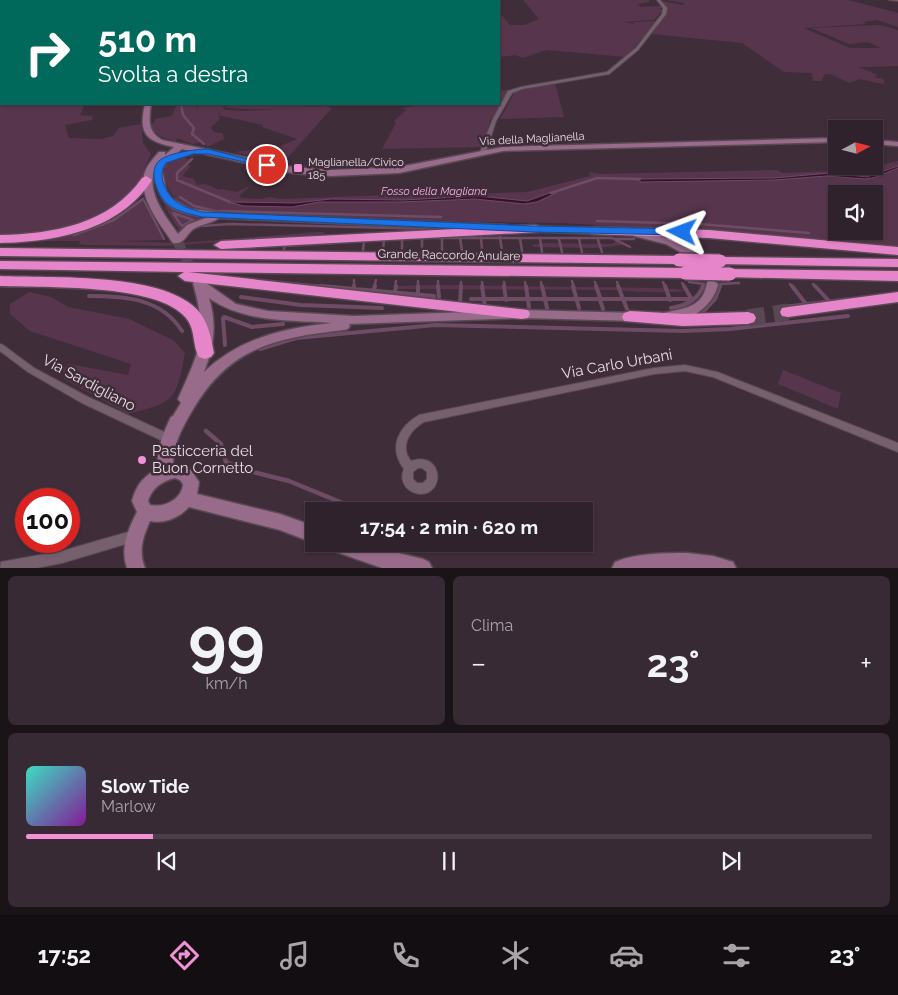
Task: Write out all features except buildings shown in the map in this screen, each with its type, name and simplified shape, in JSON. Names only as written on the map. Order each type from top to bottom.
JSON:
[{"type":"highway","points":[[0,239],[54,234],[99,220],[133,199],[140,192],[146,180]]},
{"type":"highway","points":[[114,254],[192,247],[534,229]]},
{"type":"highway","points":[[596,231],[634,230],[698,233],[898,251]]},
{"type":"highway","name":"Grande Raccordo Anulare","points":[[0,252],[685,262],[730,274],[898,276]]},
{"type":"highway","name":"Grande Raccordo Anulare","points":[[0,265],[74,267],[720,261],[898,263]]},
{"type":"highway","points":[[74,267],[213,279],[384,300],[522,314]]},
{"type":"highway","points":[[0,281],[126,288],[158,293],[177,302],[195,318],[203,336],[205,353]]},
{"type":"highway","points":[[788,312],[898,298]]},
{"type":"highway","points":[[630,317],[683,320],[748,318]]},
{"type":"main road","points":[[148,105],[145,124],[148,142],[158,161],[158,177],[163,195],[170,203],[196,213],[233,217],[596,231],[653,236],[670,242],[685,262]]},
{"type":"main road","name":"Via della Maglianella","points":[[148,134],[160,142],[292,170],[336,173],[399,170],[483,152],[508,149],[828,140]]},
{"type":"main road","points":[[883,143],[898,144]]},
{"type":"main road","points":[[181,146],[158,161],[146,180],[158,210],[177,240],[186,230],[199,222],[213,218],[233,217]]},
{"type":"main road","points":[[158,161],[181,154],[208,151]]},
{"type":"main road","points":[[166,472],[165,458],[171,433],[205,353],[209,330],[209,316],[199,282],[224,303],[254,313],[340,320],[402,320],[522,314],[630,317],[671,316],[689,312],[707,299],[712,284]]},
{"type":"main road","points":[[171,433],[208,376],[231,357],[250,345],[298,331],[402,320]]},
{"type":"main road","points":[[175,471],[187,476],[191,488],[186,499],[168,513],[160,515],[145,512],[142,507],[142,494],[151,481],[166,472],[175,471]]},
{"type":"main road","points":[[186,499],[280,522],[305,531]]},
{"type":"main road","points":[[136,568],[132,550],[135,536],[145,512]]},
{"type":"main road","points":[[360,552],[423,568]]},
{"type":"main road","points":[[621,568],[656,562],[683,561],[726,568]]},
{"type":"street","points":[[483,152],[494,121],[510,93],[528,86],[610,72],[637,49],[664,14],[665,8],[658,0]]},
{"type":"street","points":[[890,0],[898,0]]},
{"type":"street","name":"Via Sardigliano","points":[[0,347],[31,370],[85,400],[171,433]]},
{"type":"street","name":"Via Carlo Urbani","points":[[410,468],[402,456],[402,439],[410,426],[422,418],[654,371],[679,368],[698,370],[726,378],[898,448]]},
{"type":"street","points":[[2,568],[62,557],[135,536]]},
{"type":"shaded area","points":[[523,0],[649,0],[649,2],[637,4],[641,7],[663,6],[664,8],[656,9],[661,9],[661,12],[654,20],[623,22],[634,24],[633,22],[657,21],[626,57],[547,50],[522,58],[516,55],[500,57],[500,13],[510,25],[524,25],[539,19]]},
{"type":"shaded area","points":[[666,0],[848,0],[898,13],[898,27],[877,20],[862,22],[867,24],[804,28],[850,48],[881,48],[868,42],[849,44],[811,28],[879,25],[898,30],[898,66],[858,67],[876,74],[877,76],[873,77],[883,79],[885,83],[883,84],[860,79],[849,83],[830,74],[825,74],[821,81],[813,81],[812,73],[784,72],[742,43],[652,34],[667,12],[662,1],[683,5],[684,3]]},
{"type":"shaded area","points":[[555,83],[564,117],[500,119],[515,92]]},
{"type":"shaded area","points":[[500,91],[509,91],[495,117],[490,120],[484,147],[382,149],[396,123],[394,121],[406,110],[402,108],[419,105],[500,105]]},
{"type":"shaded area","points":[[0,105],[31,105],[36,107],[33,105],[85,105],[80,115],[93,116],[92,120],[65,125],[69,138],[101,139],[113,136],[119,128],[141,124],[143,143],[151,154],[144,170],[143,180],[134,195],[86,223],[53,232],[0,235]]},
{"type":"shaded area","points":[[177,105],[196,105],[198,116],[197,105],[222,105],[225,110],[244,111],[325,106],[332,108],[283,163],[235,152],[260,149],[269,151],[297,139],[262,127],[263,125],[218,115],[220,119],[211,127],[214,132],[223,133],[224,139],[207,147],[204,142],[192,144],[177,138],[176,141],[160,136],[154,131],[150,124],[154,123],[155,119],[172,116]]},
{"type":"shaded area","points":[[225,105],[318,105],[259,109],[226,107]]},
{"type":"shaded area","points":[[202,155],[186,157],[186,159],[193,159],[188,165],[191,166],[182,176],[194,179],[197,185],[205,184],[219,190],[237,192],[251,185],[239,196],[241,198],[261,199],[270,197],[281,199],[527,192],[590,176],[589,172],[600,174],[777,170],[783,173],[828,171],[828,175],[883,175],[883,166],[898,161],[898,248],[673,229],[561,223],[481,222],[202,211],[180,203],[172,194],[166,182],[164,170],[166,164],[182,156]]},
{"type":"shaded area","points":[[898,166],[898,168],[883,174],[883,171]]},
{"type":"shaded area","points":[[828,173],[828,175],[867,177],[881,175],[866,179],[826,176],[774,180],[641,182],[636,179],[774,178]]},
{"type":"shaded area","points":[[555,191],[556,193],[537,202],[524,204],[475,199],[400,202],[319,202],[292,207],[244,206],[228,202],[295,203],[331,199],[403,200],[478,196],[527,201]]},
{"type":"shaded area","points":[[141,199],[163,240],[117,241],[181,243],[316,232],[323,232],[324,234],[167,246],[86,245],[79,244],[80,241],[43,241],[82,232],[107,222]]},
{"type":"shaded area","points":[[164,205],[180,213],[202,218],[180,232]]},
{"type":"shaded area","points":[[617,241],[622,245],[599,248],[535,247],[531,245],[545,243],[611,244]]},
{"type":"shaded area","points":[[437,285],[687,290],[654,292],[619,290],[395,289],[397,286]]},
{"type":"shaded area","points":[[29,292],[51,297],[68,307],[129,319],[173,340],[185,353],[179,381],[171,397],[155,406],[128,414],[64,379],[63,369],[69,364],[128,375],[131,364],[30,331],[10,314],[10,304]]},
{"type":"shaded area","points":[[783,370],[841,393],[838,409],[778,384]]},
{"type":"waterway","name":"Fosso della Magliana","points":[[181,105],[182,111]]},
{"type":"waterway","name":"Fosso della Magliana","points":[[182,110],[183,115],[194,128],[192,134],[204,144]]},
{"type":"waterway","name":"Fosso della Magliana","points":[[192,159],[177,173],[177,180],[230,202]]},
{"type":"waterway","name":"Fosso della Magliana","points":[[551,193],[597,178],[640,179]]},
{"type":"waterway","points":[[180,197],[194,206],[215,211],[441,217]]},
{"type":"waterway","points":[[74,235],[114,220],[143,199],[164,239]]},
{"type":"waterway","points":[[173,213],[193,220],[182,226],[173,213]]},
{"type":"waterway","points":[[597,221],[699,224],[809,233]]},
{"type":"waterway","points":[[202,226],[229,224],[433,229]]},
{"type":"waterway","points":[[422,250],[422,238],[442,238]]},
{"type":"waterway","points":[[442,238],[460,238]]},
{"type":"waterway","points":[[442,238],[442,250]]},
{"type":"waterway","points":[[460,238],[481,238]]},
{"type":"waterway","points":[[460,238],[462,251]]},
{"type":"waterway","points":[[481,238],[500,238]]},
{"type":"waterway","points":[[481,238],[482,251]]},
{"type":"waterway","points":[[500,238],[520,238]]},
{"type":"waterway","points":[[500,238],[502,251]]},
{"type":"waterway","points":[[520,238],[540,238]]},
{"type":"waterway","points":[[520,238],[522,251]]},
{"type":"waterway","points":[[540,238],[611,238]]},
{"type":"waterway","points":[[540,238],[542,252]]},
{"type":"waterway","points":[[612,238],[630,247]]},
{"type":"waterway","points":[[402,239],[402,250]]},
{"type":"waterway","points":[[559,239],[562,252]]},
{"type":"waterway","points":[[579,239],[582,252]]},
{"type":"waterway","points":[[615,239],[634,239]]},
{"type":"waterway","points":[[364,241],[381,240]]},
{"type":"waterway","points":[[383,250],[384,240]]},
{"type":"waterway","points":[[598,240],[602,252]]},
{"type":"waterway","points":[[284,249],[285,246],[364,241]]},
{"type":"waterway","points":[[363,250],[364,241]]},
{"type":"waterway","points":[[354,280],[354,289]]},
{"type":"waterway","points":[[374,287],[376,280]]},
{"type":"waterway","points":[[395,287],[396,281]]},
{"type":"waterway","points":[[418,281],[418,295]]},
{"type":"waterway","points":[[438,281],[438,286]]},
{"type":"waterway","points":[[572,281],[574,287]]},
{"type":"waterway","points":[[277,282],[335,287]]},
{"type":"waterway","points":[[482,282],[483,287]]},
{"type":"waterway","points":[[504,282],[505,287]]},
{"type":"waterway","points":[[525,282],[526,287]]},
{"type":"waterway","points":[[541,282],[542,287]]},
{"type":"waterway","points":[[595,282],[597,287]]},
{"type":"waterway","points":[[617,282],[619,287]]},
{"type":"waterway","points":[[663,282],[665,287]]},
{"type":"waterway","points":[[689,282],[704,284],[703,287]]},
{"type":"waterway","points":[[682,283],[685,287]]},
{"type":"waterway","points":[[720,286],[720,284],[739,283]]},
{"type":"waterway","points":[[321,286],[354,289]]},
{"type":"waterway","points":[[373,291],[375,286]]},
{"type":"waterway","points":[[395,292],[396,286]]},
{"type":"waterway","points":[[438,286],[439,297]]},
{"type":"waterway","points":[[460,305],[461,286]]},
{"type":"waterway","points":[[482,286],[484,299]]},
{"type":"waterway","points":[[504,286],[506,299]]},
{"type":"waterway","points":[[526,286],[528,299]]},
{"type":"waterway","points":[[542,286],[545,299]]},
{"type":"waterway","points":[[573,286],[577,299]]},
{"type":"waterway","points":[[596,286],[601,299]]},
{"type":"waterway","points":[[618,286],[623,299]]},
{"type":"waterway","points":[[665,286],[670,299]]},
{"type":"waterway","points":[[684,286],[691,298]]},
{"type":"waterway","points":[[694,299],[703,286]]},
{"type":"waterway","points":[[701,314],[715,299],[720,286]]},
{"type":"waterway","points":[[792,286],[806,304]]},
{"type":"waterway","points":[[815,286],[829,301]]},
{"type":"waterway","points":[[354,289],[373,291]]},
{"type":"waterway","points":[[373,291],[418,295]]},
{"type":"waterway","points":[[418,295],[434,296],[432,302]]},
{"type":"waterway","points":[[89,296],[129,298],[153,305],[173,320],[182,331]]},
{"type":"waterway","points":[[241,297],[301,305],[382,308]]},
{"type":"waterway","points":[[471,299],[484,299]]},
{"type":"waterway","points":[[484,299],[506,299]]},
{"type":"waterway","points":[[484,299],[485,307]]},
{"type":"waterway","points":[[506,299],[528,299]]},
{"type":"waterway","points":[[528,299],[545,299]]},
{"type":"waterway","points":[[528,299],[529,307]]},
{"type":"waterway","points":[[545,299],[577,299]]},
{"type":"waterway","points":[[545,299],[547,308]]},
{"type":"waterway","points":[[577,299],[601,299]]},
{"type":"waterway","points":[[577,299],[579,308]]},
{"type":"waterway","points":[[601,299],[623,299]]},
{"type":"waterway","points":[[623,299],[670,299]]},
{"type":"waterway","points":[[623,299],[627,309]]},
{"type":"waterway","points":[[670,299],[694,299]]},
{"type":"waterway","points":[[671,308],[681,306],[694,299]]},
{"type":"waterway","points":[[783,307],[850,299]]},
{"type":"waterway","points":[[600,300],[603,309]]},
{"type":"waterway","points":[[260,349],[296,338],[436,325],[683,331],[730,329],[848,316]]},
{"type":"waterway","points":[[224,317],[252,327],[283,324]]},
{"type":"waterway","points":[[223,318],[225,345]]},
{"type":"waterway","points":[[206,431],[221,444],[226,462],[245,470],[289,481],[340,502]]},
{"type":"tunnel","points":[[177,241],[196,277]]},
{"type":"tunnel","points":[[748,318],[788,312]]},
{"type":"place","name":"Maglianella/Civico 185","points":[[298,168]]},
{"type":"place","name":"Pasticceria del Buon Cornetto","points":[[142,460]]},
{"type":"route","points":[[267,165],[208,151],[193,152],[177,155],[163,161],[159,166],[158,177],[163,195],[170,203],[188,212],[202,214],[233,217],[534,229],[682,232]]}]
